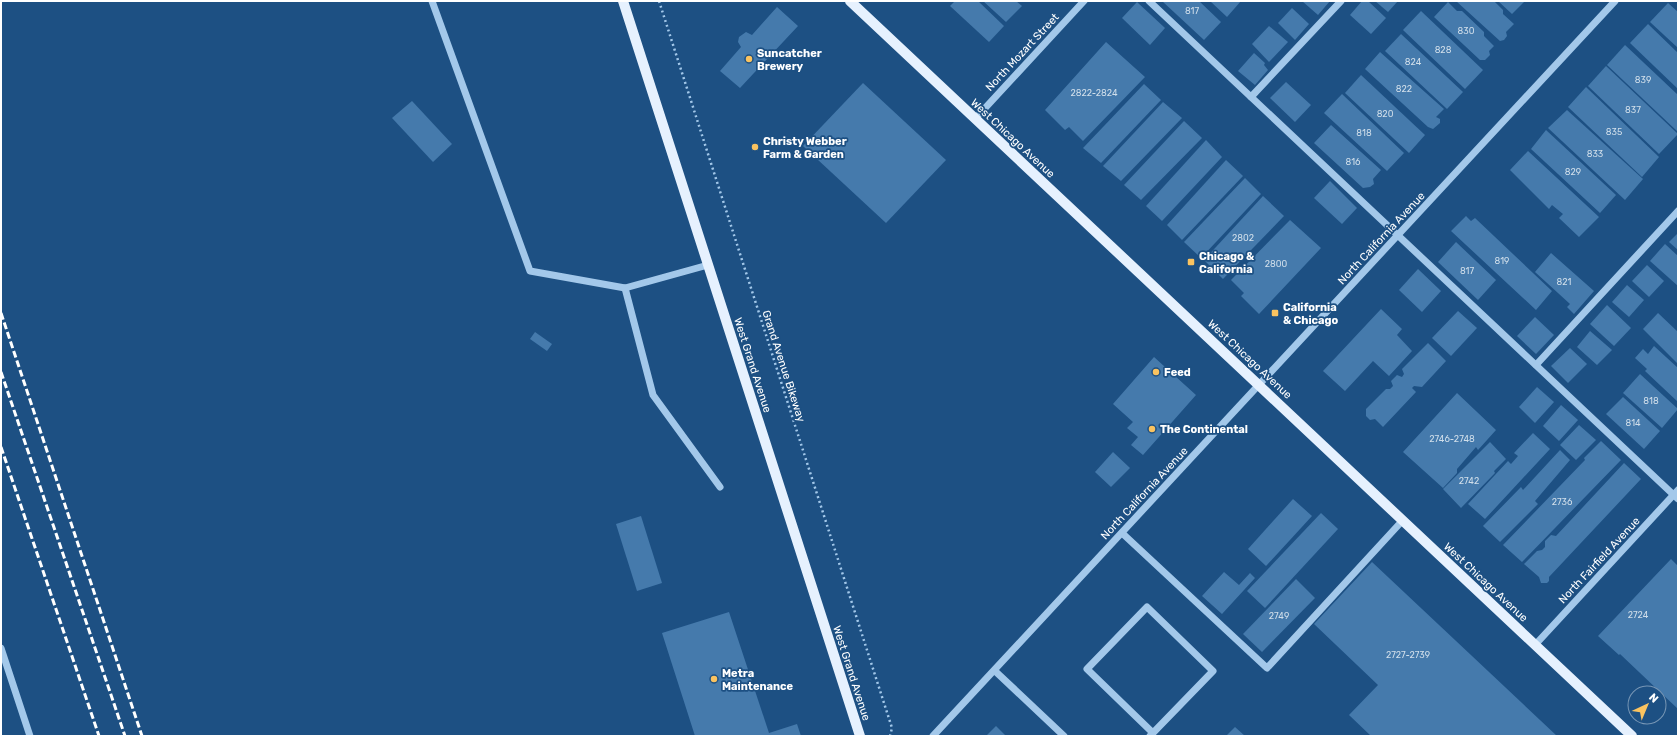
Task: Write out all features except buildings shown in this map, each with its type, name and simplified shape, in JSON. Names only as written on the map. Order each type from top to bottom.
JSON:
[{"type":"main road","name":"West Grand Avenue","points":[[623,1],[860,736]]},
{"type":"main road","name":"West Chicago Avenue","points":[[850,1],[1632,736]]},
{"type":"street","points":[[432,1],[530,271],[625,288],[708,265]]},
{"type":"street","name":"North Mozart Street","points":[[975,119],[1084,1]]},
{"type":"street","points":[[1149,1],[1676,495]]},
{"type":"street","points":[[1251,97],[1341,1]]},
{"type":"street","name":"North California Avenue","points":[[934,736],[1615,1]]},
{"type":"street","points":[[1536,365],[1678,211]]},
{"type":"street","points":[[625,288],[653,395],[720,487]]},
{"type":"street","name":"North Fairfield Avenue","points":[[1536,645],[1676,495]]},
{"type":"street","points":[[1122,533],[1267,668],[1403,520]]},
{"type":"street","points":[[1147,607],[1214,671],[1152,734],[1087,669],[1147,607]]},
{"type":"street","points":[[1,648],[30,736]]},
{"type":"street","points":[[995,671],[1064,736]]},
{"type":"path","name":"Grand Avenue Bikeway","points":[[659,1],[892,728],[890,736]]},
{"type":"railway","points":[[1,313],[142,736]]},
{"type":"railway","points":[[1,372],[125,736]]},
{"type":"railway","points":[[1,447],[99,736]]},
{"type":"place","name":"Suncatcher Brewery","points":[[749,59]]},
{"type":"place","name":"Christy Webber Farm & Garden","points":[[755,147]]},
{"type":"place","name":"Chicago & California","points":[[1191,262]]},
{"type":"place","name":"California & Chicago","points":[[1275,313]]},
{"type":"place","name":"Feed","points":[[1156,372]]},
{"type":"place","name":"The Continental","points":[[1152,429]]},
{"type":"place","name":"Metra Maintenance","points":[[714,679]]}]
